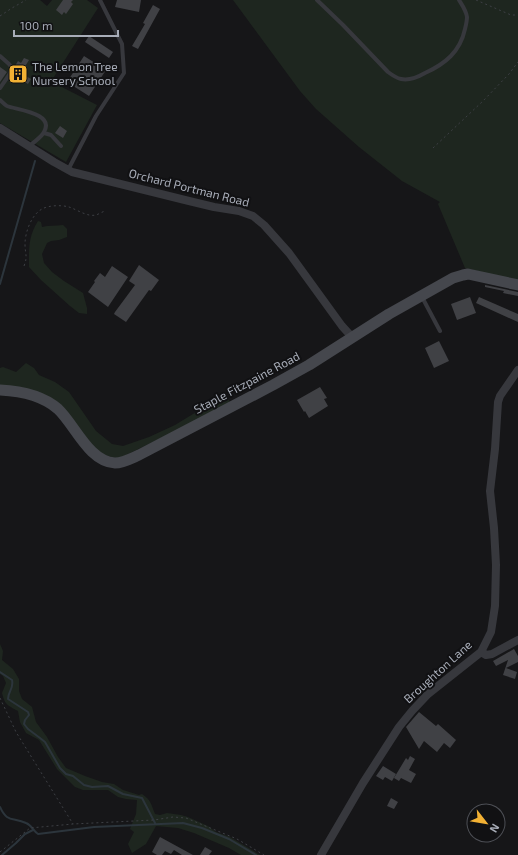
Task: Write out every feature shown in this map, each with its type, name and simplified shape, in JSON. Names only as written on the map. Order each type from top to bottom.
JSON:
[{"type":"street","name":"Orchard Portman Road","points":[[0,128],[28,147],[68,170],[176,198],[239,211],[253,216],[264,225],[290,253],[342,326],[352,337]]},
{"type":"street","name":"Staple Fitzpaine Road","points":[[0,390],[13,391],[35,396],[45,401],[57,409],[69,421],[91,451],[104,460],[116,463],[139,455],[273,385],[309,365],[389,314],[453,278],[468,274],[518,285]]},
{"type":"street","name":"Broughton Lane","points":[[321,855],[363,783],[399,727],[428,694],[481,652],[491,632],[495,606],[496,565],[490,492],[495,450],[498,402],[500,396],[518,370]]},
{"type":"street","points":[[481,652],[486,655],[492,654],[518,640]]},
{"type":"lane","points":[[68,170],[96,116],[124,73],[122,44],[100,0]]},
{"type":"lane","points":[[317,0],[388,72],[401,79],[415,78],[435,68],[456,51],[464,35],[467,16],[458,0]]},
{"type":"lane","points":[[0,56],[12,68],[0,88]]},
{"type":"lane","points":[[0,100],[6,106],[23,109],[43,118],[46,122],[44,133],[28,147]]},
{"type":"lane","points":[[44,133],[51,136],[61,146]]},
{"type":"lane","points":[[422,296],[440,331]]},
{"type":"path","points":[[0,16],[26,0]]},
{"type":"path","points":[[476,0],[511,15],[518,15]]},
{"type":"path","points":[[433,148],[504,80],[518,62]]},
{"type":"path","points":[[24,266],[27,257],[25,251],[27,230],[33,218],[41,209],[51,206],[68,207],[85,214],[96,215],[105,211]]},
{"type":"path","points":[[0,698],[16,732],[73,824]]},
{"type":"path","points":[[0,852],[30,828],[73,824],[154,820],[173,817],[186,818],[237,839],[264,855]]},
{"type":"shaded area","points":[[0,0],[40,0],[47,6],[52,0],[87,0],[98,8],[52,80],[56,84],[97,105],[66,162],[0,123]]},
{"type":"shaded area","points":[[233,0],[518,0],[518,281],[465,268],[438,204],[440,202],[402,181],[359,147],[316,109],[300,91]]},
{"type":"shaded area","points":[[38,221],[41,222],[42,227],[63,225],[67,229],[67,237],[47,243],[42,254],[44,263],[52,272],[83,293],[87,314],[79,313],[70,306],[29,267],[29,249],[32,232]]},
{"type":"shaded area","points":[[26,363],[34,368],[39,375],[55,382],[69,392],[96,431],[112,444],[123,446],[149,437],[175,425],[221,400],[228,398],[230,403],[221,409],[118,459],[97,453],[68,415],[0,385],[0,368],[3,367],[16,372]]},
{"type":"shaded area","points":[[0,644],[3,651],[2,660],[13,669],[19,679],[19,691],[22,699],[32,707],[36,722],[66,768],[102,782],[114,784],[123,790],[139,795],[142,794],[149,800],[155,814],[160,815],[167,813],[188,817],[208,826],[216,832],[230,837],[260,855],[241,855],[229,848],[194,833],[178,828],[156,826],[146,844],[132,853],[128,844],[134,832],[130,829],[136,814],[137,800],[118,797],[108,790],[83,790],[75,787],[57,769],[39,740],[26,733],[20,722],[18,711],[9,706],[4,700],[2,693],[6,683],[3,676],[0,674]]},
{"type":"building","points":[[63,0],[73,0],[71,2],[73,4],[66,14],[64,12],[62,15],[56,10]]},
{"type":"building","points":[[117,0],[141,0],[139,12],[115,7]]},
{"type":"building","points":[[153,5],[160,9],[138,49],[132,46],[145,24],[143,23]]},
{"type":"building","points":[[89,36],[113,52],[109,58],[85,42]]},
{"type":"building","points":[[84,56],[106,70],[89,96],[67,82]]},
{"type":"building","name":"The Lemon Tree Nursery School","points":[[24,58],[29,60],[21,73],[31,79],[28,84],[18,78],[17,81],[11,78],[18,61],[21,63]]},
{"type":"building","points":[[0,67],[7,72],[0,82]]},
{"type":"building","points":[[60,126],[67,131],[63,138],[55,133]]},
{"type":"building","points":[[139,265],[159,280],[151,291],[149,290],[126,322],[114,314],[135,285],[129,281]]},
{"type":"building","points":[[112,266],[128,277],[108,307],[88,292],[100,273],[105,277]]},
{"type":"building","points":[[485,285],[518,292],[518,296],[485,287]]},
{"type":"building","points":[[470,297],[476,313],[457,320],[451,304]]},
{"type":"building","points":[[479,297],[518,314],[518,322],[476,303]]},
{"type":"building","points":[[439,341],[449,361],[434,368],[425,348]]},
{"type":"building","points":[[320,387],[327,398],[324,399],[328,406],[309,418],[297,400]]},
{"type":"building","points":[[514,649],[518,656],[518,662],[506,668],[517,672],[515,679],[503,675],[508,660],[496,666],[493,661]]},
{"type":"building","points":[[419,712],[436,726],[438,724],[456,740],[450,748],[444,743],[437,752],[424,741],[419,749],[406,727]]},
{"type":"building","points":[[410,756],[415,759],[409,770],[416,774],[411,783],[401,778],[399,781],[394,778],[406,758],[408,760]]},
{"type":"building","points":[[383,766],[396,774],[392,781],[385,777],[383,780],[376,776]]},
{"type":"building","points":[[391,798],[398,802],[394,809],[387,806]]},
{"type":"building","points":[[160,837],[193,855],[182,855],[174,850],[171,854],[165,851],[162,855],[157,855],[152,852]]},
{"type":"building","points":[[205,847],[212,851],[209,855],[200,855]]},
{"type":"waterway","points":[[0,284],[35,161]]},
{"type":"waterway","points":[[0,672],[12,680],[12,686],[8,699],[28,712],[29,715],[24,724],[45,742],[60,768],[66,774],[73,776],[84,785],[92,787],[108,786],[123,794],[142,798],[155,823]]},
{"type":"waterway","points":[[0,807],[8,818],[28,824],[38,834],[94,827],[183,823],[202,828],[229,839],[256,855]]},
{"type":"waterway","points":[[2,855],[25,834],[33,830]]},
{"type":"place","name":"The Lemon Tree Nursery School","points":[[18,74]]}]
